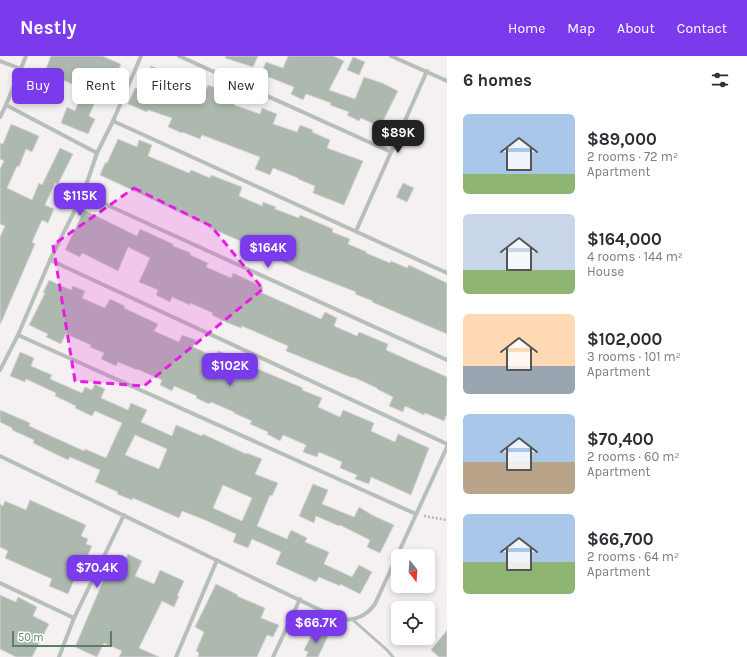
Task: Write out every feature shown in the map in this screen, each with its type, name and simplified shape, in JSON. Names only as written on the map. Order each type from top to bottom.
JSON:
[{"type":"street","points":[[21,68],[26,56]]},
{"type":"street","points":[[0,370],[18,335],[50,260],[83,194],[98,153],[141,56]]},
{"type":"street","points":[[179,56],[391,152]]},
{"type":"street","points":[[391,56],[447,81]]},
{"type":"street","points":[[0,61],[18,68]]},
{"type":"street","points":[[356,231],[427,71]]},
{"type":"street","points":[[0,117],[12,91]]},
{"type":"street","points":[[6,105],[98,153]]},
{"type":"street","points":[[113,121],[447,272]]},
{"type":"street","points":[[83,194],[447,360]]},
{"type":"street","points":[[0,456],[342,620],[353,620],[362,617],[375,604],[447,445],[50,260]]},
{"type":"street","points":[[18,335],[416,514]]},
{"type":"street","points":[[59,657],[74,618],[124,515]]},
{"type":"street","points":[[176,657],[217,560]]},
{"type":"street","points":[[0,583],[74,618]]},
{"type":"street","points":[[272,657],[300,599]]},
{"type":"lane","points":[[353,620],[393,657]]},
{"type":"path","points":[[416,514],[447,520]]},
{"type":"highlighted area","points":[[134,188],[211,226],[263,289],[144,386],[75,381],[53,245]]},
{"type":"building","points":[[51,56],[102,56],[121,64],[119,68],[72,68],[72,84],[64,81],[64,68],[46,68]]},
{"type":"building","points":[[226,56],[258,56],[253,67],[225,58]]},
{"type":"building","points":[[288,56],[333,56],[344,61],[329,90],[355,99],[364,77],[382,83],[398,91],[380,127],[361,118],[359,121],[347,115],[349,112],[330,105],[331,103],[306,94],[303,100],[291,94],[294,87],[268,77],[268,68],[264,68],[266,62],[283,68]]},
{"type":"building","points":[[353,57],[365,62],[359,75],[347,70]]},
{"type":"building","points":[[208,85],[214,87],[214,104],[234,104],[260,114],[262,108],[277,114],[273,124],[297,132],[300,125],[313,130],[312,132],[330,140],[327,148],[363,161],[344,205],[313,193],[315,186],[298,178],[273,168],[270,175],[255,169],[260,157],[202,135],[200,139],[168,127],[172,118],[148,110],[147,112],[128,104],[135,88],[137,89],[137,104],[206,104],[206,90]]},
{"type":"building","points":[[78,104],[94,104],[89,116],[95,119],[88,134],[61,123],[67,107],[75,111]]},
{"type":"building","points":[[11,124],[39,136],[32,152],[26,149],[19,167],[17,166],[7,188],[32,200],[39,183],[42,185],[60,148],[73,154],[58,184],[55,183],[45,205],[54,209],[48,223],[42,220],[32,242],[35,244],[0,325],[0,237],[5,226],[0,224],[0,169],[4,161],[0,159],[0,143],[3,144]]},
{"type":"building","points":[[118,139],[137,147],[139,140],[152,145],[148,156],[189,173],[191,170],[210,178],[211,175],[242,187],[239,196],[262,206],[263,202],[276,207],[275,209],[299,218],[300,215],[333,229],[332,232],[350,239],[348,244],[367,252],[366,253],[407,268],[409,265],[447,283],[447,334],[372,302],[373,301],[355,294],[356,292],[300,270],[258,250],[257,255],[243,249],[245,243],[208,227],[209,226],[100,175]]},
{"type":"building","points":[[403,183],[414,188],[407,202],[396,197]]},
{"type":"building","points":[[84,210],[137,236],[140,229],[173,244],[173,246],[191,253],[190,255],[208,263],[206,267],[231,278],[233,273],[263,287],[260,292],[321,319],[325,312],[337,318],[334,326],[357,336],[359,332],[388,344],[386,350],[447,377],[447,414],[444,421],[425,413],[424,415],[405,406],[403,412],[389,406],[393,397],[377,388],[286,351],[288,346],[242,326],[241,328],[228,323],[212,315],[213,313],[190,303],[190,305],[172,297],[170,302],[156,295],[158,290],[139,282],[150,258],[128,247],[118,271],[82,253],[80,257],[65,250]]},
{"type":"building","points":[[49,280],[71,290],[73,286],[85,291],[82,298],[105,308],[110,299],[125,306],[124,308],[158,324],[154,331],[179,342],[182,335],[196,340],[193,347],[215,357],[218,351],[231,356],[227,366],[250,376],[253,367],[303,388],[302,390],[322,398],[318,407],[340,417],[343,410],[374,423],[371,431],[395,442],[398,434],[429,448],[411,495],[371,477],[369,484],[355,479],[357,475],[340,468],[342,462],[319,452],[317,457],[303,452],[306,445],[283,435],[280,441],[267,434],[268,432],[250,424],[252,421],[234,412],[211,402],[209,404],[196,398],[197,396],[174,386],[172,391],[160,385],[162,380],[137,369],[118,362],[116,366],[101,359],[104,353],[90,347],[91,345],[66,334],[61,344],[46,337],[48,334],[29,325],[45,293],[43,293]]},
{"type":"building","points":[[20,352],[34,358],[31,366],[52,375],[50,379],[82,393],[85,387],[92,390],[95,384],[105,389],[101,398],[128,410],[131,403],[147,410],[141,422],[172,436],[176,425],[202,436],[203,434],[246,454],[247,453],[262,459],[255,474],[278,483],[272,496],[270,495],[257,526],[287,539],[291,530],[307,538],[305,542],[329,552],[324,564],[352,577],[359,565],[372,572],[360,594],[340,584],[340,586],[319,577],[316,582],[276,564],[281,552],[252,539],[248,548],[233,542],[236,534],[205,520],[182,511],[179,518],[133,498],[132,500],[117,494],[118,492],[95,482],[100,470],[70,457],[68,460],[33,443],[34,440],[12,430],[12,428],[0,422],[0,410],[30,423],[29,426],[84,451],[85,449],[106,458],[122,423],[95,411],[92,416],[55,396],[56,393],[26,379],[25,382],[10,376]],"holes":[[[135,435],[167,449],[159,469],[125,455]],[[223,485],[252,498],[242,521],[213,508]]]},
{"type":"building","points":[[313,484],[328,490],[322,504],[354,517],[359,507],[394,525],[380,553],[367,547],[370,540],[340,525],[339,526],[316,516],[314,523],[299,516]]},
{"type":"building","points":[[30,500],[86,525],[81,536],[88,539],[86,544],[92,546],[85,561],[83,560],[68,594],[49,586],[52,579],[5,558],[8,551],[0,547],[0,504],[3,506],[5,501],[26,510]]},
{"type":"building","points":[[128,554],[142,561],[135,576],[154,584],[160,570],[184,581],[174,607],[162,601],[139,648],[159,657],[119,657],[122,651],[104,643],[97,657],[75,647],[110,565],[121,569]]},
{"type":"building","points":[[216,584],[238,595],[237,596],[265,608],[261,618],[279,625],[273,637],[267,635],[257,657],[198,657],[199,653],[196,651],[204,632],[195,627]]},
{"type":"building","points":[[0,595],[16,602],[18,597],[37,607],[33,616],[49,624],[32,657],[16,657],[0,649]]},
{"type":"building","points":[[314,630],[328,636],[318,657],[306,657],[308,652],[304,650]]},
{"type":"building","points":[[447,630],[447,657],[439,657],[431,650]]}]
